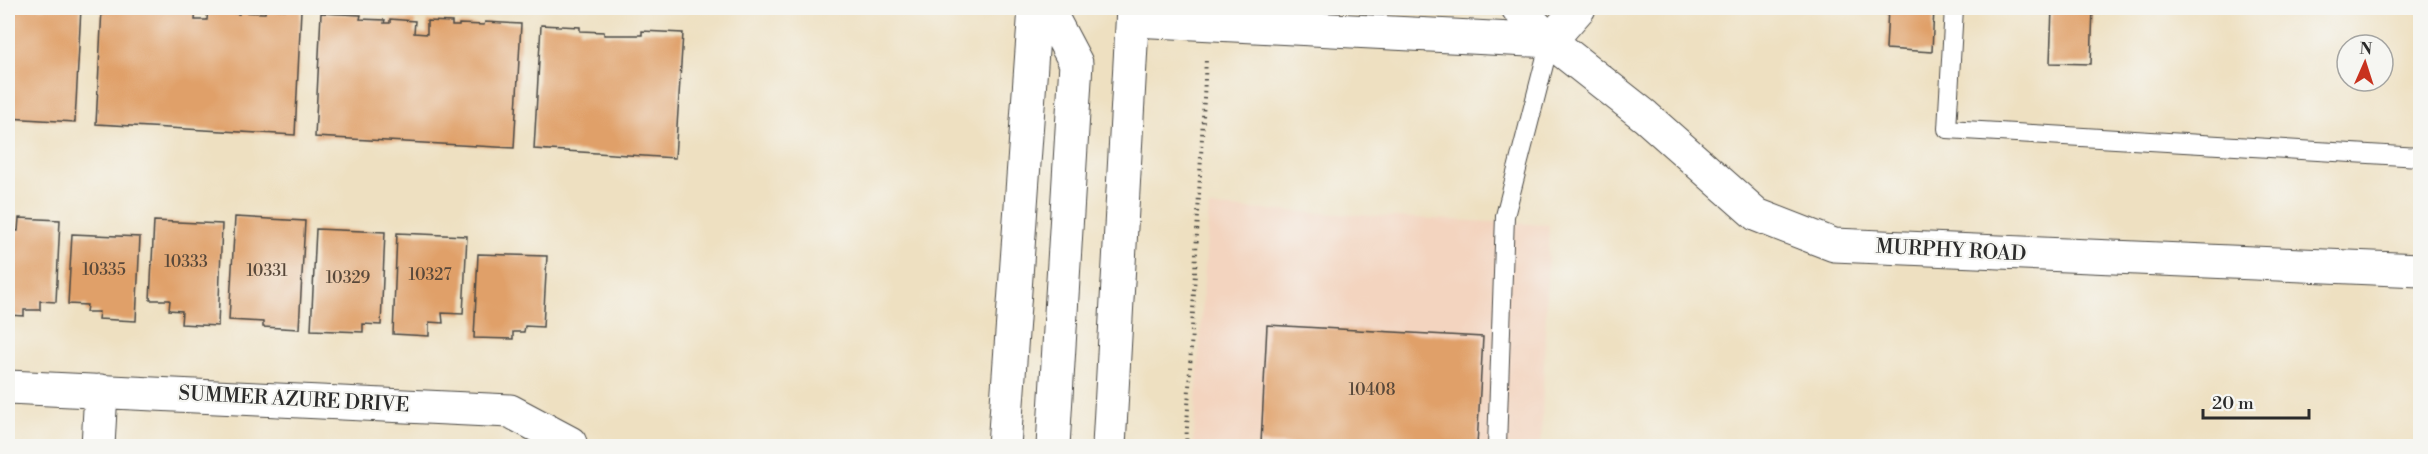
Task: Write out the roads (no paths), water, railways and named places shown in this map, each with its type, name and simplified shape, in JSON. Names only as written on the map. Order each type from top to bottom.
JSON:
[{"type":"street","points":[[1004,447],[1035,8]]},
{"type":"street","points":[[1047,8],[1077,63],[1053,447]]},
{"type":"street","name":"MURPHY ROAD","points":[[1518,8],[1550,42],[1645,116],[1757,215],[1834,245],[2421,270]]},
{"type":"street","points":[[1109,447],[1131,12],[1550,42],[1578,8]]},
{"type":"street","name":"SUMMER AZURE DRIVE","points":[[8,387],[510,411],[570,443],[571,447]]},
{"type":"street","points":[[98,447],[101,391]]},
{"type":"lane","points":[[1954,8],[1947,129],[2421,157]]},
{"type":"lane","points":[[1497,447],[1505,216],[1550,42]]}]
